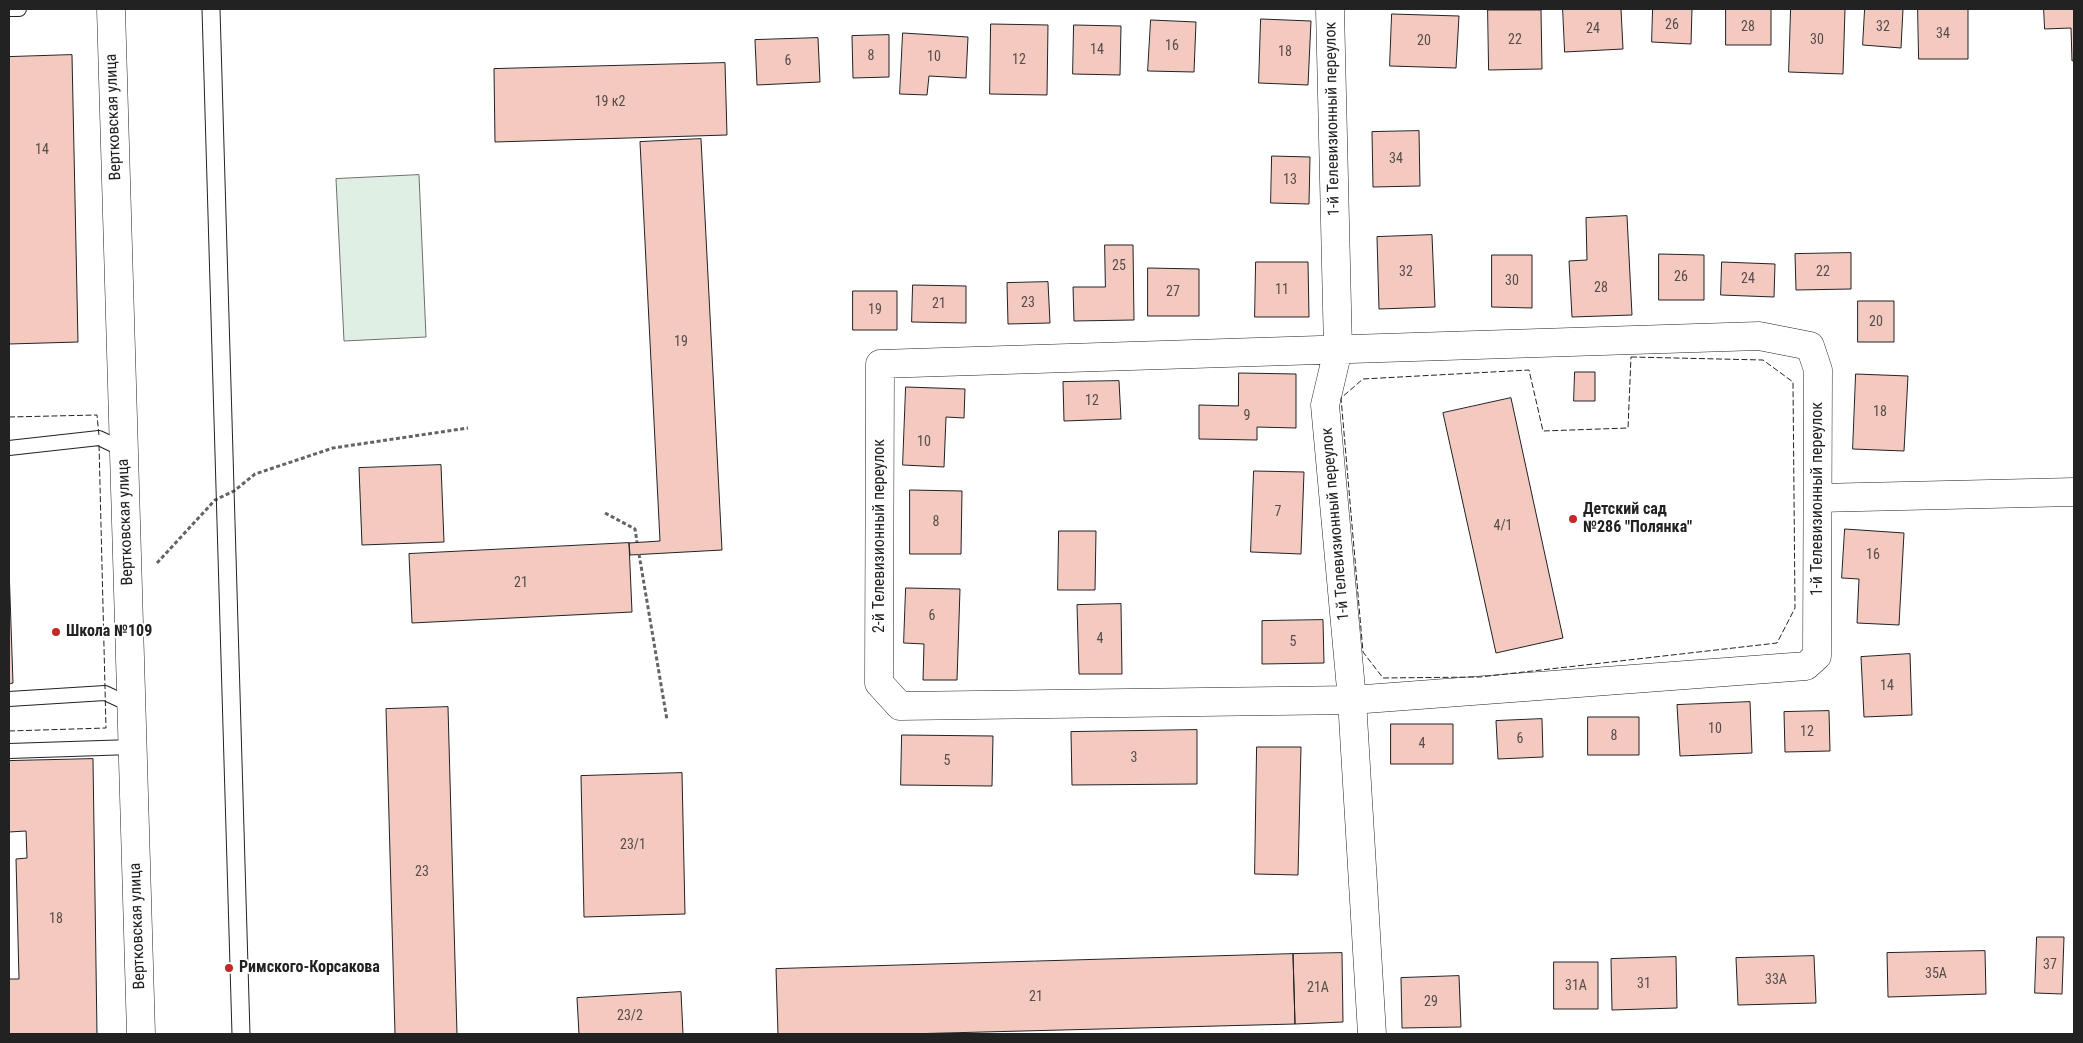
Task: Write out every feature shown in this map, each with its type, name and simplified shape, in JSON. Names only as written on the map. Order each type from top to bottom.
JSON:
[{"type":"street","name":"Вертковская улица","points":[[111,9],[141,1034]]},
{"type":"street","name":"1-й Телевизионный переулок","points":[[1330,9],[1338,350],[1325,405],[1352,700],[1372,1034]]},
{"type":"street","name":"1-й Телевизионный переулок","points":[[1338,350],[1759,336],[1810,346],[1818,370],[1817,656],[1806,666],[1352,700]]},
{"type":"street","name":"2-й Телевизионный переулок","points":[[1338,350],[880,364],[879,683],[900,706],[1352,700]]},
{"type":"street","points":[[1818,498],[2074,492]]},
{"type":"lane","points":[[9,9],[19,9]]},
{"type":"lane","points":[[9,448],[99,438],[124,450]]},
{"type":"lane","points":[[9,699],[105,693],[131,705]]},
{"type":"lane","points":[[9,751],[132,747]]},
{"type":"path","points":[[127,570],[158,563],[215,500],[234,491],[255,474],[333,448],[468,428]]},
{"type":"path","points":[[605,513],[635,529],[637,542]]},
{"type":"path","points":[[639,554],[666,720]]},
{"type":"green space","points":[[419,175],[426,337],[344,341],[336,179]]},
{"type":"building","points":[[1563,9],[1621,9],[1623,49],[1565,52]]},
{"type":"building","points":[[1653,9],[1692,9],[1691,44],[1652,42]]},
{"type":"building","points":[[1726,9],[1771,9],[1771,45],[1726,45]]},
{"type":"building","points":[[1791,9],[1845,9],[1843,74],[1789,72]]},
{"type":"building","points":[[1865,9],[1903,9],[1901,48],[1863,45]]},
{"type":"building","points":[[1918,9],[1968,9],[1968,59],[1919,59]]},
{"type":"building","points":[[2044,9],[2074,9],[2074,60],[2072,61],[2071,28],[2045,29]]},
{"type":"building","points":[[1488,10],[1541,10],[1542,69],[1489,70]]},
{"type":"building","points":[[1392,14],[1459,16],[1456,68],[1390,66]]},
{"type":"building","points":[[1261,19],[1311,21],[1308,85],[1259,83]]},
{"type":"building","points":[[1151,20],[1196,22],[1194,72],[1148,71]]},
{"type":"building","points":[[991,24],[1048,25],[1047,95],[990,94]]},
{"type":"building","points":[[1074,25],[1121,26],[1120,75],[1073,74]]},
{"type":"building","points":[[903,33],[968,37],[966,78],[929,76],[927,95],[900,94]]},
{"type":"building","points":[[889,35],[889,77],[853,78],[852,36]]},
{"type":"building","points":[[818,38],[820,82],[757,85],[755,40]]},
{"type":"building","points":[[72,55],[78,342],[9,344],[9,57]]},
{"type":"building","points":[[725,63],[727,135],[495,142],[494,69]]},
{"type":"building","points":[[1419,131],[1420,186],[1373,187],[1372,132]]},
{"type":"building","points":[[701,139],[722,550],[630,555],[629,543],[660,541],[640,142]]},
{"type":"building","points":[[1272,156],[1310,157],[1309,204],[1271,203]]},
{"type":"building","points":[[1627,216],[1632,315],[1572,317],[1569,261],[1587,260],[1586,218]]},
{"type":"building","points":[[1432,235],[1435,307],[1379,309],[1377,237]]},
{"type":"building","points":[[1105,245],[1133,245],[1134,320],[1074,321],[1073,287],[1105,287]]},
{"type":"building","points":[[1851,253],[1851,289],[1796,290],[1795,254]]},
{"type":"building","points":[[1659,254],[1704,255],[1704,300],[1659,300]]},
{"type":"building","points":[[1492,255],[1532,255],[1532,308],[1492,307]]},
{"type":"building","points":[[1256,262],[1308,262],[1309,317],[1255,317]]},
{"type":"building","points":[[1722,262],[1775,264],[1774,297],[1721,295]]},
{"type":"building","points":[[1148,268],[1199,269],[1199,316],[1148,316]]},
{"type":"building","points":[[1048,282],[1050,323],[1008,324],[1007,283]]},
{"type":"building","points":[[913,285],[966,286],[966,323],[912,322]]},
{"type":"building","points":[[853,291],[897,291],[897,330],[853,330]]},
{"type":"building","points":[[1858,301],[1894,301],[1894,342],[1858,342]]},
{"type":"building","points":[[1575,372],[1595,372],[1595,401],[1574,401]]},
{"type":"building","points":[[1239,373],[1296,374],[1296,428],[1257,427],[1257,440],[1199,439],[1199,405],[1238,406]]},
{"type":"building","points":[[1856,374],[1908,376],[1904,451],[1853,449]]},
{"type":"building","points":[[1119,381],[1121,419],[1064,421],[1063,382]]},
{"type":"building","points":[[906,387],[965,389],[964,418],[946,417],[944,467],[903,465]]},
{"type":"building","points":[[1511,398],[1563,638],[1496,653],[1443,413]]},
{"type":"building","points":[[441,465],[444,542],[362,545],[359,468]]},
{"type":"building","points":[[1254,471],[1304,472],[1301,554],[1251,552]]},
{"type":"building","points":[[910,490],[962,491],[961,554],[910,554]]},
{"type":"building","points":[[1845,529],[1904,533],[1899,625],[1857,623],[1859,579],[1842,578]]},
{"type":"building","points":[[1059,531],[1096,531],[1095,590],[1058,590]]},
{"type":"building","points":[[629,543],[632,612],[412,623],[409,554]]},
{"type":"building","points":[[9,567],[13,683],[9,684]]},
{"type":"building","points":[[906,588],[960,589],[957,680],[923,680],[924,644],[904,643]]},
{"type":"building","points":[[1121,604],[1122,674],[1079,674],[1077,605]]},
{"type":"building","points":[[1323,620],[1324,663],[1262,664],[1262,621]]},
{"type":"building","points":[[1910,654],[1912,715],[1864,717],[1861,657]]},
{"type":"building","points":[[1750,702],[1752,753],[1680,756],[1677,705]]},
{"type":"building","points":[[448,707],[457,1034],[395,1034],[386,709]]},
{"type":"building","points":[[1829,711],[1830,751],[1785,752],[1784,712]]},
{"type":"building","points":[[1588,717],[1639,717],[1639,755],[1588,755]]},
{"type":"building","points":[[1542,719],[1543,757],[1498,759],[1496,721]]},
{"type":"building","points":[[1391,724],[1453,724],[1453,764],[1391,764]]},
{"type":"building","points":[[1197,730],[1197,784],[1072,785],[1071,732]]},
{"type":"building","points":[[902,735],[993,736],[992,786],[901,785]]},
{"type":"building","points":[[1257,747],[1301,747],[1298,875],[1255,874]]},
{"type":"building","points":[[93,759],[97,1034],[9,1034],[9,979],[19,979],[16,859],[27,858],[26,831],[9,832],[9,761]]},
{"type":"building","points":[[682,773],[685,914],[584,917],[581,776]]},
{"type":"building","points":[[2037,937],[2064,937],[2062,994],[2035,993]]},
{"type":"building","points":[[1985,951],[1986,994],[1888,997],[1887,953]]},
{"type":"building","points":[[1342,953],[1343,1022],[1295,1024],[1293,954]]},
{"type":"building","points":[[1293,954],[1295,1024],[906,1034],[778,1034],[776,969]]},
{"type":"building","points":[[1814,956],[1816,1003],[1738,1005],[1736,958]]},
{"type":"building","points":[[1676,957],[1677,1008],[1612,1010],[1611,959]]},
{"type":"building","points":[[1554,962],[1598,962],[1598,1009],[1554,1009]]},
{"type":"building","points":[[1459,976],[1461,1027],[1402,1028],[1401,978]]},
{"type":"building","points":[[681,992],[683,1034],[579,1034],[577,998]]},
{"type":"tram line","points":[[202,9],[232,1034]]},
{"type":"tram line","points":[[220,9],[250,1034]]},
{"type":"fence","points":[[1631,357],[1763,360],[1793,382],[1795,608],[1777,643],[1480,677],[1383,678],[1363,652],[1341,398],[1363,379],[1529,370],[1543,431],[1628,428],[1631,357]]},
{"type":"fence","points":[[9,417],[97,415],[99,436]]},
{"type":"fence","points":[[9,731],[106,728],[99,444]]},
{"type":"place","name":"Детский сад №286 \"Полянка\"","points":[[1573,519]]},
{"type":"place","name":"Школа №109","points":[[56,632]]},
{"type":"place","name":"Римского-Корсакова","points":[[229,968]]}]
